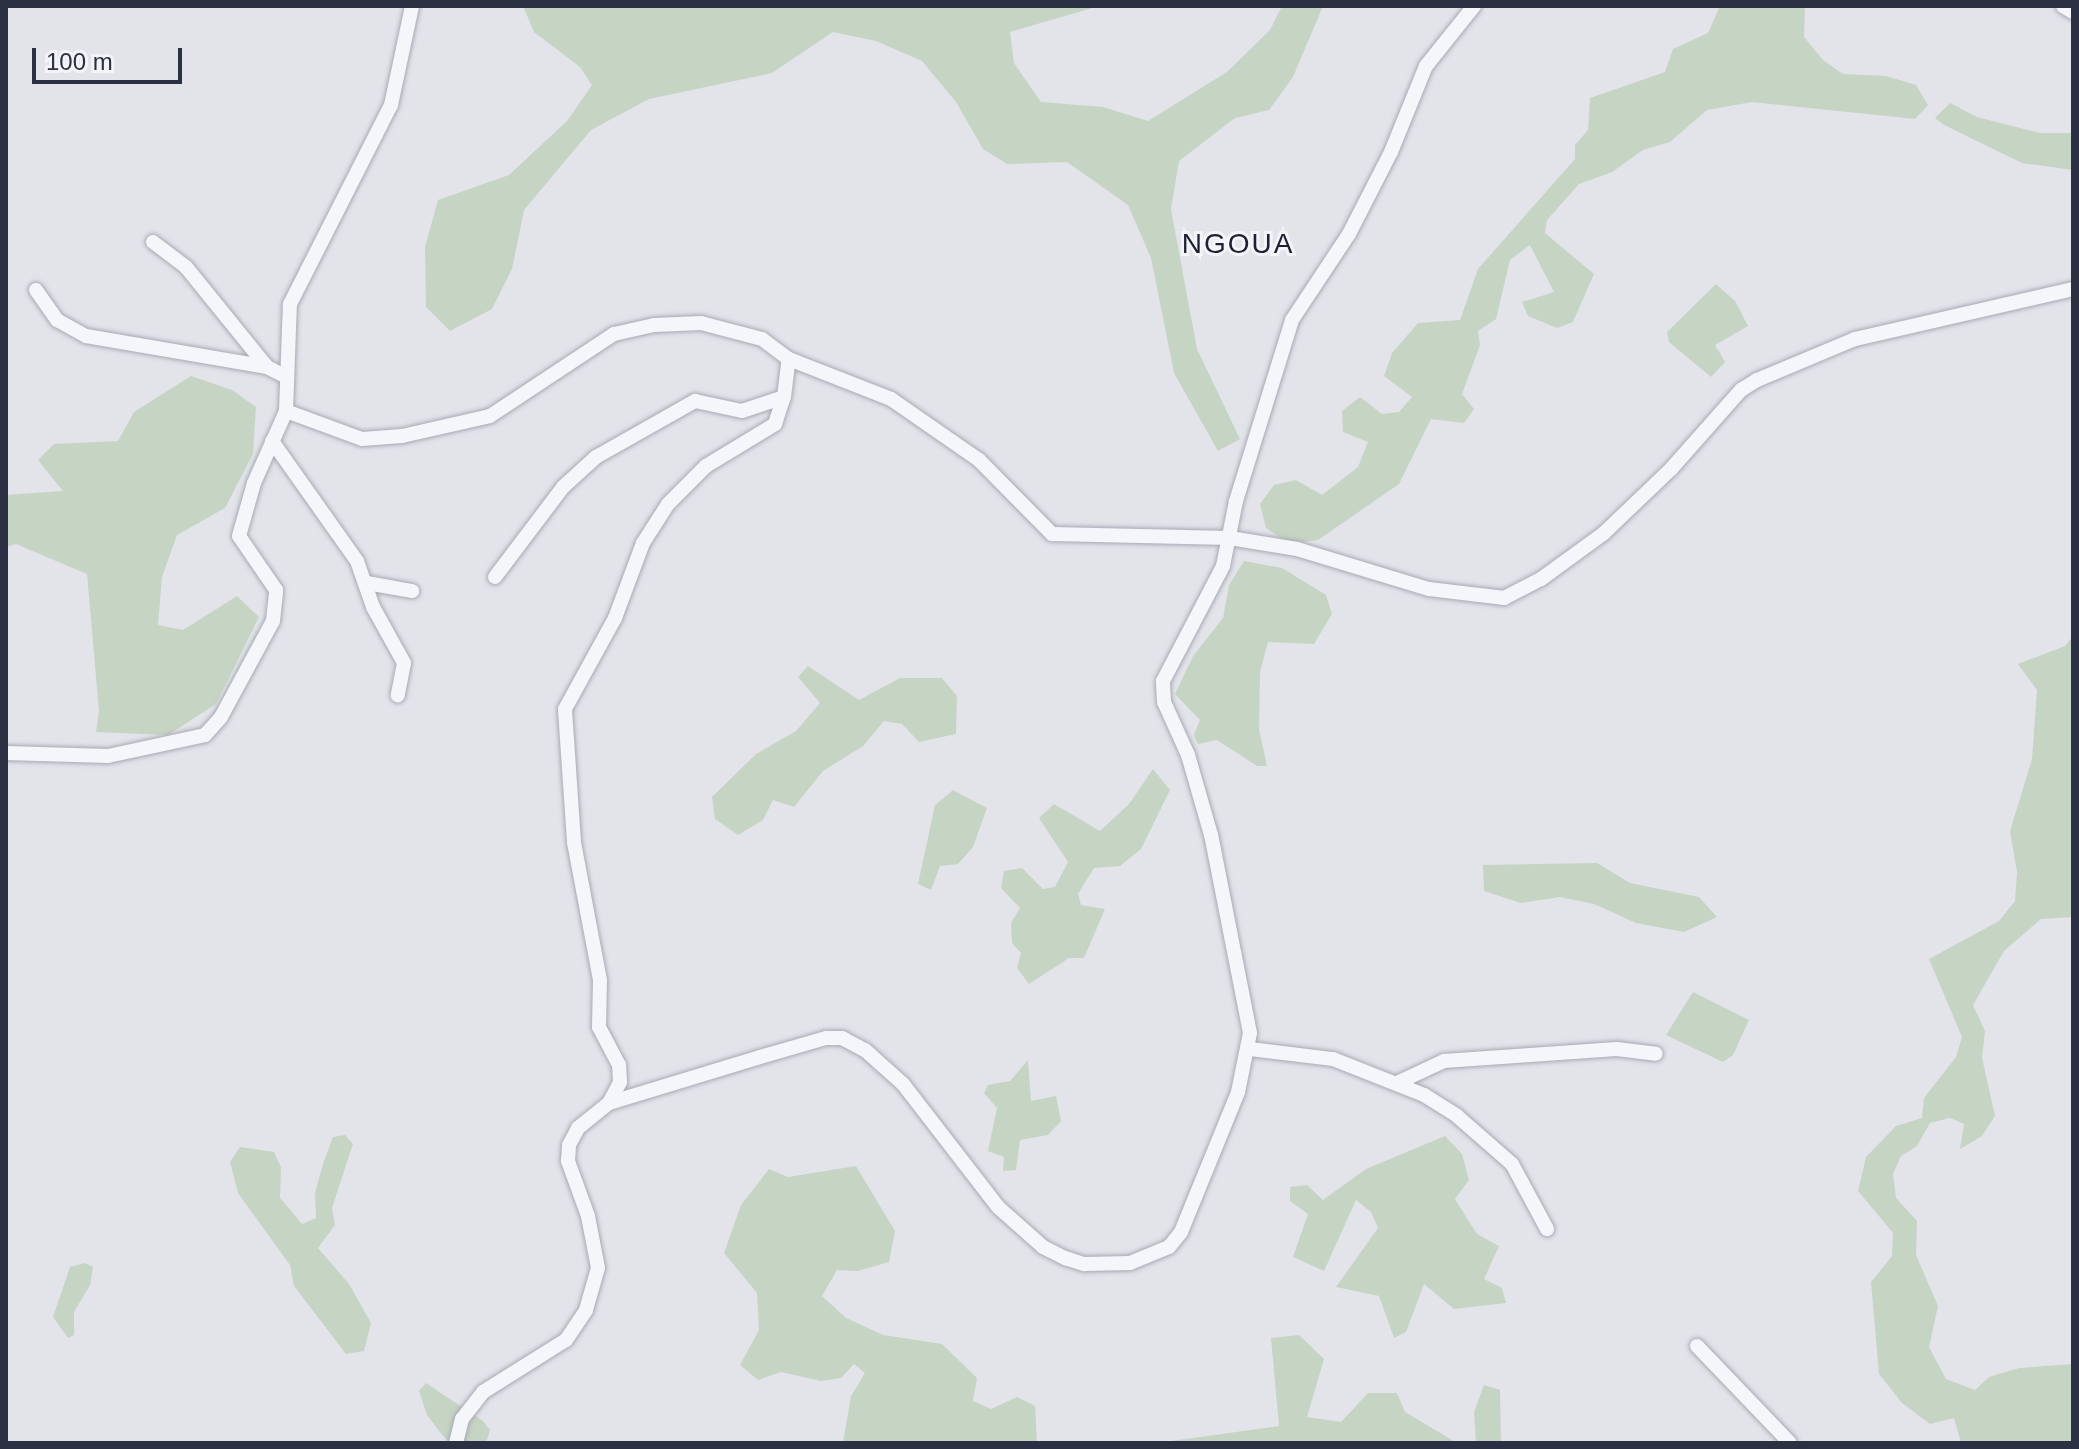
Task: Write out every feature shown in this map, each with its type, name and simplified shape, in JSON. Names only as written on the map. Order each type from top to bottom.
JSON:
[{"type":"street","points":[[6,753],[74,758],[137,753],[190,741],[213,727],[277,610],[276,590],[239,536],[272,441],[286,411],[290,304],[391,105],[412,6]]},
{"type":"street","points":[[456,1443],[462,1419],[483,1392],[566,1340],[586,1310],[598,1268],[588,1216],[568,1161],[569,1145],[578,1128],[609,1103],[826,1038],[842,1038],[865,1050],[903,1084],[1022,1231],[1065,1258],[1109,1265],[1151,1257],[1181,1232],[1250,1049],[1248,1010],[1211,835],[1162,692],[1223,566],[1236,501],[1292,320],[1349,234],[1391,152],[1426,66],[1474,6]]},
{"type":"street","points":[[2063,6],[2073,12]]},
{"type":"street","points":[[153,242],[186,267],[267,367]]},
{"type":"street","points":[[286,411],[362,439],[456,424],[505,408],[599,341],[674,322],[745,333],[789,359],[850,380],[932,425],[979,460],[1052,534],[1230,538],[1297,549],[1429,589],[1504,598],[1541,579],[1604,533],[1671,469],[1741,390],[1757,380],[1855,339],[2073,289]]},
{"type":"street","points":[[36,290],[57,320],[86,336],[267,367],[287,377]]},
{"type":"street","points":[[609,1103],[620,1082],[619,1065],[599,1027],[600,980],[574,842],[565,709],[615,618],[643,543],[662,512],[706,466],[775,424],[784,397],[789,359]]},
{"type":"street","points":[[495,577],[563,487],[596,457],[695,401],[742,411],[784,397]]},
{"type":"street","points":[[272,441],[333,523],[367,583],[373,607],[404,663],[398,695]]},
{"type":"street","points":[[367,583],[412,591]]},
{"type":"street","points":[[1250,1049],[1307,1053],[1399,1082],[1457,1116],[1512,1164],[1547,1229]]},
{"type":"street","points":[[1399,1082],[1444,1061],[1617,1049],[1656,1054]]},
{"type":"street","points":[[1697,1346],[1790,1443]]},
{"type":"green space","points":[[523,6],[1099,6],[1010,32],[1014,63],[1041,102],[1103,107],[1148,121],[1227,72],[1270,30],[1282,6],[1323,6],[1293,77],[1269,110],[1235,118],[1179,161],[1171,209],[1197,349],[1240,439],[1218,451],[1174,373],[1151,258],[1128,205],[1067,162],[1007,164],[983,149],[956,102],[922,61],[876,41],[833,32],[772,73],[649,99],[591,130],[524,210],[512,269],[492,309],[450,331],[426,307],[425,247],[438,200],[509,175],[567,121],[592,85],[580,67],[534,32]]},
{"type":"green space","points":[[1720,6],[1805,6],[1804,37],[1823,60],[1843,74],[1886,76],[1916,85],[1928,105],[1915,119],[1752,102],[1707,110],[1670,142],[1643,150],[1612,172],[1579,184],[1547,220],[1545,233],[1594,274],[1573,322],[1557,328],[1528,316],[1522,302],[1554,292],[1530,245],[1510,260],[1496,319],[1478,331],[1480,345],[1462,394],[1474,409],[1464,423],[1431,419],[1399,484],[1318,540],[1289,544],[1266,528],[1260,504],[1274,485],[1296,480],[1322,495],[1358,467],[1368,442],[1343,432],[1342,411],[1360,397],[1382,414],[1399,412],[1412,397],[1384,376],[1392,353],[1418,323],[1460,320],[1478,269],[1575,159],[1575,145],[1588,130],[1590,98],[1665,72],[1673,49],[1708,33]]},
{"type":"green space","points":[[1950,103],[1977,117],[2040,133],[2073,133],[2073,170],[2022,163],[1944,125],[1935,118]]},
{"type":"green space","points":[[1716,284],[1735,301],[1748,326],[1715,345],[1725,362],[1711,377],[1669,342],[1667,332]]},
{"type":"green space","points":[[191,376],[232,390],[256,407],[253,454],[225,508],[177,535],[162,577],[158,625],[183,630],[237,596],[259,617],[216,704],[168,735],[96,732],[99,711],[87,574],[16,544],[6,547],[6,495],[63,491],[38,460],[54,444],[118,441],[134,412]]},
{"type":"green space","points":[[1244,561],[1282,568],[1326,595],[1332,614],[1314,644],[1268,642],[1260,672],[1259,729],[1267,766],[1257,766],[1217,740],[1198,744],[1194,735],[1200,720],[1175,694],[1193,656],[1223,618],[1229,585]]},
{"type":"green space","points":[[2073,636],[2073,917],[2041,919],[2004,951],[1973,1005],[1985,1031],[1982,1058],[1995,1116],[1982,1136],[1960,1149],[1964,1124],[1950,1118],[1930,1123],[1917,1146],[1901,1156],[1893,1174],[1896,1198],[1917,1221],[1916,1255],[1938,1306],[1929,1347],[1946,1379],[1975,1390],[1989,1377],[2019,1368],[2073,1364],[2073,1443],[1961,1443],[1954,1418],[1930,1424],[1902,1403],[1879,1374],[1871,1282],[1892,1256],[1893,1233],[1858,1191],[1866,1157],[1896,1126],[1922,1118],[1924,1098],[1956,1057],[1962,1037],[1929,959],[1999,921],[2015,901],[2017,872],[2010,831],[2032,759],[2037,690],[2018,664],[2065,646]]},
{"type":"green space","points":[[808,666],[859,700],[900,678],[942,678],[957,696],[956,734],[919,742],[902,724],[884,721],[863,746],[823,771],[794,807],[773,800],[763,820],[738,835],[715,819],[712,797],[756,754],[796,731],[820,703],[798,677]]},
{"type":"green space","points":[[1153,769],[1170,790],[1141,849],[1120,866],[1094,868],[1078,894],[1081,905],[1105,909],[1084,958],[1069,958],[1029,984],[1017,968],[1021,953],[1012,943],[1011,923],[1020,908],[1001,888],[1004,871],[1022,868],[1043,889],[1055,887],[1068,862],[1039,818],[1054,804],[1100,831],[1129,804]]},
{"type":"green space","points":[[953,790],[987,808],[973,847],[958,864],[940,866],[931,890],[918,884],[935,805]]},
{"type":"green space","points":[[1597,863],[1630,883],[1699,897],[1717,917],[1684,932],[1636,923],[1594,904],[1560,897],[1521,903],[1484,891],[1483,865]]},
{"type":"green space","points":[[1693,992],[1749,1020],[1733,1055],[1723,1062],[1666,1035]]},
{"type":"green space","points":[[1028,1060],[1031,1101],[1056,1096],[1061,1121],[1048,1135],[1020,1140],[1016,1170],[1003,1171],[1004,1157],[988,1151],[997,1108],[984,1093],[988,1085],[1010,1081]]},
{"type":"green space","points":[[345,1135],[353,1144],[332,1208],[335,1225],[318,1248],[349,1284],[371,1323],[364,1351],[346,1354],[294,1286],[290,1265],[238,1193],[230,1162],[240,1147],[274,1152],[281,1167],[280,1198],[302,1224],[316,1218],[315,1193],[323,1164],[333,1137]]},
{"type":"green space","points":[[1445,1136],[1462,1154],[1469,1180],[1455,1199],[1477,1234],[1499,1246],[1484,1279],[1502,1288],[1506,1303],[1454,1309],[1424,1284],[1406,1332],[1394,1338],[1379,1296],[1336,1287],[1378,1228],[1371,1212],[1356,1200],[1324,1271],[1293,1257],[1308,1214],[1290,1201],[1290,1187],[1307,1185],[1323,1200],[1366,1169]]},
{"type":"green space","points":[[856,1166],[895,1231],[889,1262],[858,1271],[837,1270],[822,1296],[846,1318],[883,1335],[942,1344],[977,1378],[973,1401],[991,1409],[1017,1397],[1035,1406],[1037,1443],[843,1443],[851,1396],[865,1373],[854,1364],[841,1378],[821,1381],[781,1372],[758,1380],[740,1365],[759,1330],[757,1293],[724,1253],[741,1205],[769,1169],[788,1177]]},
{"type":"green space","points":[[85,1263],[93,1267],[90,1285],[74,1312],[74,1335],[68,1338],[53,1317],[70,1267]]},
{"type":"green space","points":[[1299,1335],[1324,1359],[1307,1417],[1341,1422],[1368,1393],[1397,1393],[1405,1412],[1457,1443],[1157,1443],[1279,1426],[1271,1338]]},
{"type":"green space","points":[[426,1383],[483,1421],[490,1430],[486,1443],[451,1443],[443,1436],[427,1415],[419,1391]]},
{"type":"green space","points":[[1484,1385],[1500,1390],[1501,1443],[1476,1443],[1474,1412]]},
{"type":"district","name":"NGOUA","points":[[1238,244]]}]
